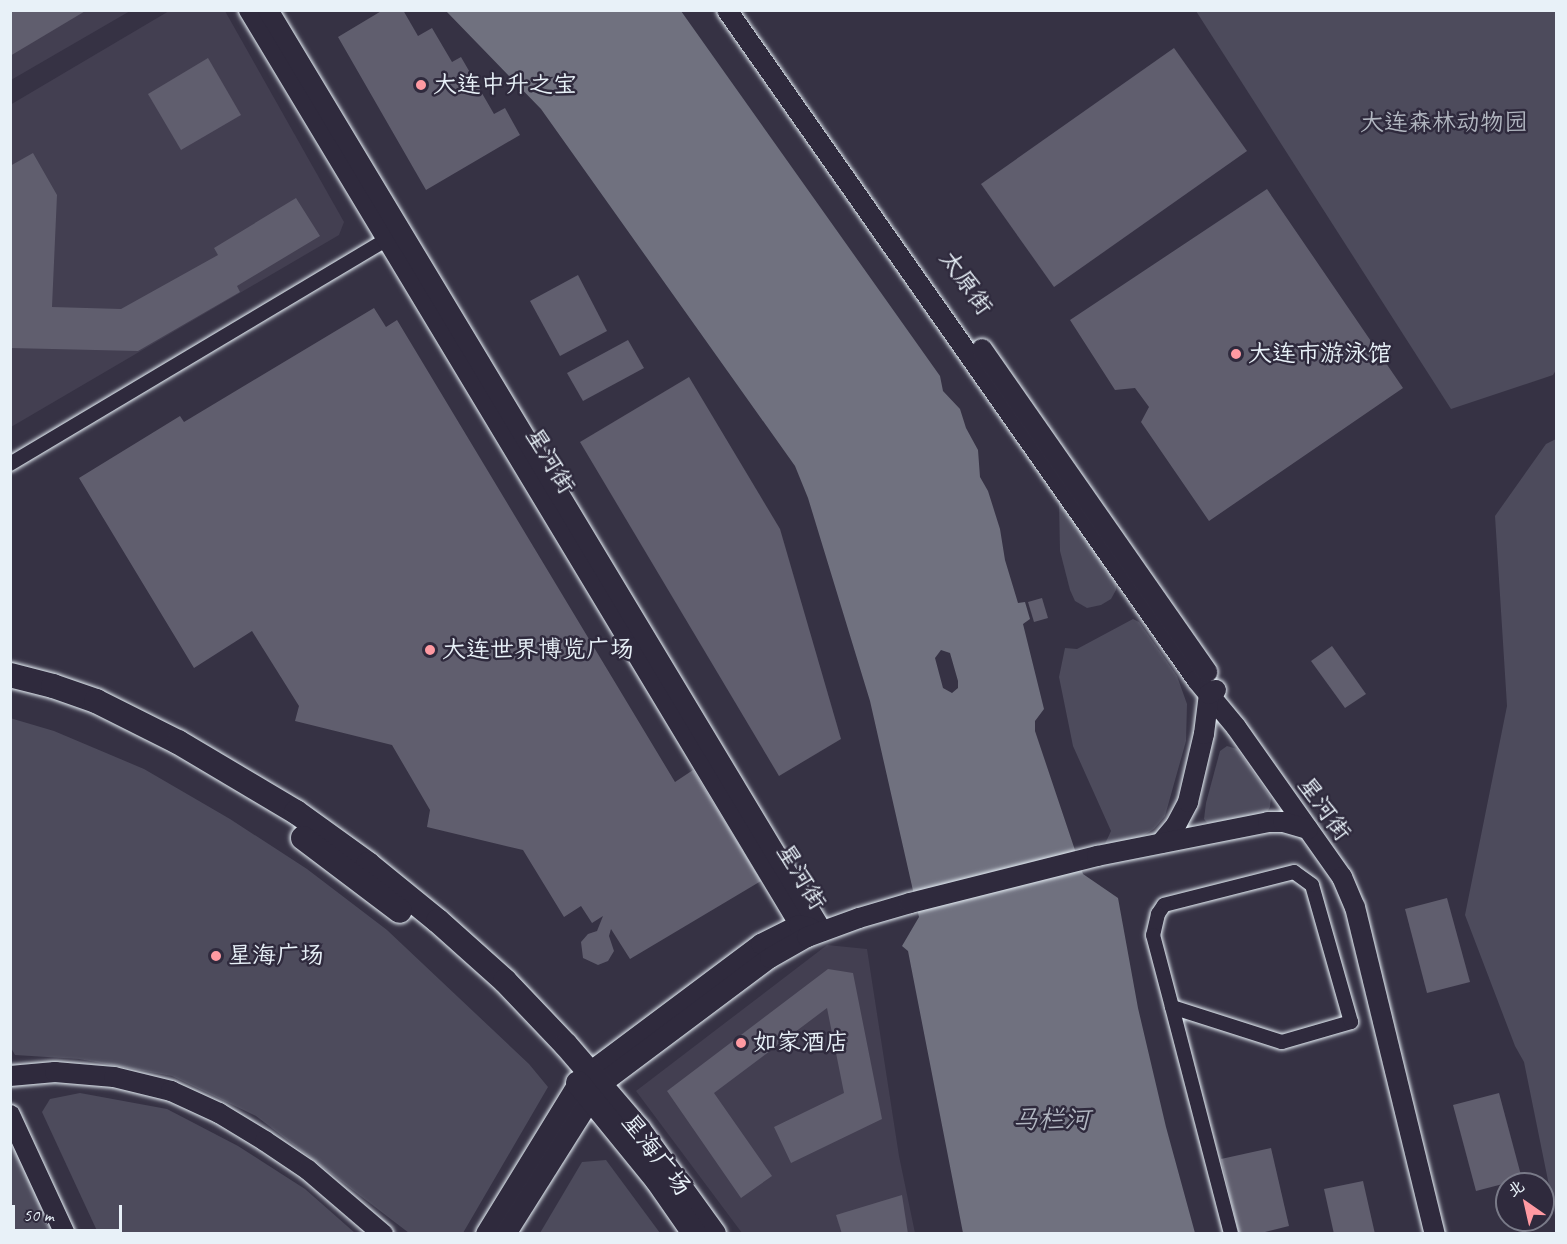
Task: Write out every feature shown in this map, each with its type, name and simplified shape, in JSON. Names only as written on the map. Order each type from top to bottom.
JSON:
[{"type":"highway","name":"星海广场","points":[[10,675],[53,686],[96,701],[178,742],[296,812],[368,864],[438,921],[505,981],[590,1085],[671,1171],[714,1233]]},
{"type":"highway","name":"星海广场","points":[[10,692],[48,701],[121,731],[201,774],[289,828],[429,934],[555,1055],[590,1085],[694,1233]]},
{"type":"street","name":"星河街","points":[[249,10],[394,235]]},
{"type":"street","name":"星河街","points":[[268,10],[394,235],[810,931]]},
{"type":"street","name":"太原街","points":[[728,10],[1050,470]]},
{"type":"street","name":"太原街","points":[[744,10],[1147,584]]},
{"type":"street","points":[[10,464],[394,235]]},
{"type":"street","name":"星河街","points":[[1050,470],[1350,872],[1360,891],[1366,905],[1445,1233]]},
{"type":"street","name":"星河街","points":[[1147,584],[1236,727],[1342,877],[1353,900],[1435,1233]]},
{"type":"street","points":[[1161,843],[1176,825],[1188,802],[1214,691]]},
{"type":"street","points":[[486,1233],[590,1085],[810,931],[910,903],[1097,856],[1268,822],[1283,822],[1308,829]]},
{"type":"street","points":[[1172,1007],[1281,1042],[1351,1022],[1312,885],[1294,872],[1164,905],[1158,914],[1153,935],[1172,1007],[1232,1233]]},
{"type":"street","points":[[10,1076],[55,1072],[114,1077],[171,1091],[219,1113],[265,1140],[308,1170],[383,1233]]},
{"type":"street","points":[[506,1233],[590,1085]]},
{"type":"street","points":[[10,1115],[65,1233]]},
{"type":"shaded area","points":[[11,11],[130,11],[11,80]]},
{"type":"shaded area","points":[[169,11],[225,11],[344,222],[339,235],[11,427],[10,105]]},
{"type":"shaded area","points":[[827,945],[867,949],[899,1156],[915,1233],[742,1233],[636,1091]]},
{"type":"green space","name":"大连森林动物园","points":[[1196,11],[1556,11],[1556,370],[1553,375],[1451,409]]},
{"type":"green space","points":[[1556,439],[1556,1220],[1555,1172],[1546,1172],[1524,1062],[1515,1046],[1465,915],[1507,706],[1495,516],[1546,444]]},
{"type":"green space","points":[[1059,501],[1116,579],[1116,590],[1111,599],[1101,605],[1087,608],[1075,601],[1070,590],[1060,551]]},
{"type":"green space","points":[[1133,619],[1139,622],[1177,676],[1187,704],[1186,741],[1165,816],[1154,829],[1135,841],[1103,848],[1111,831],[1073,746],[1059,677],[1065,648],[1077,649]]},
{"type":"green space","name":"星海广场","points":[[10,718],[54,731],[144,769],[230,819],[307,869],[387,930],[529,1064],[548,1087],[463,1233],[409,1233],[256,1116],[172,1076],[79,1059],[15,1055],[10,1046]]},
{"type":"green space","points":[[1227,746],[1237,749],[1271,798],[1270,807],[1265,816],[1210,826],[1204,819],[1206,803],[1220,751]]},
{"type":"green space","points":[[80,1093],[167,1109],[238,1146],[305,1189],[355,1233],[98,1233],[42,1112],[50,1099]]},
{"type":"green space","points":[[10,1127],[60,1233],[12,1233]]},
{"type":"green space","points":[[606,1160],[660,1233],[540,1233],[582,1162]]},
{"type":"water","name":"马栏河","points":[[446,11],[681,11],[940,376],[943,391],[960,409],[966,428],[978,450],[980,477],[988,491],[1000,529],[1005,560],[1018,603],[1025,602],[1030,619],[1023,624],[1044,709],[1035,721],[1035,731],[1083,874],[1118,898],[1138,1008],[1166,1127],[1195,1233],[963,1233],[908,951],[902,946],[919,917],[870,701],[808,498],[795,466],[541,109]],"holes":[[[941,650],[950,653],[958,681],[958,688],[952,693],[943,688],[935,658]]]},
{"type":"building","points":[[10,10],[87,10],[10,56]]},
{"type":"building","name":"大连中升之宝","points":[[383,10],[403,10],[418,36],[432,28],[452,62],[461,57],[494,114],[505,108],[520,135],[426,190],[338,37]]},
{"type":"building","points":[[1174,48],[1247,151],[1054,287],[981,184]]},
{"type":"building","points":[[208,58],[241,115],[181,150],[148,94]]},
{"type":"building","points":[[33,153],[57,195],[52,307],[121,309],[218,255],[214,248],[296,198],[320,236],[237,286],[240,292],[138,351],[10,348],[10,166]]},
{"type":"building","name":"大连市游泳馆","points":[[1267,189],[1403,388],[1209,521],[1141,422],[1149,407],[1135,388],[1115,390],[1070,320]]},
{"type":"building","points":[[578,275],[607,331],[560,356],[530,301]]},
{"type":"building","name":"大连世界博览广场","points":[[374,308],[386,327],[397,320],[675,782],[693,770],[761,881],[630,959],[611,929],[609,936],[614,951],[608,961],[598,965],[583,958],[581,942],[588,934],[597,931],[603,916],[592,923],[581,906],[564,917],[523,850],[427,827],[430,810],[392,745],[295,721],[299,706],[252,631],[194,668],[79,478],[180,416],[184,422]]},
{"type":"building","points":[[628,340],[644,368],[583,401],[567,373]]},
{"type":"building","points":[[689,377],[780,529],[841,739],[779,776],[580,442]]},
{"type":"building","points":[[1042,598],[1048,618],[1034,622],[1028,602]]},
{"type":"building","points":[[1332,646],[1366,694],[1345,708],[1311,661]]},
{"type":"building","points":[[1447,898],[1470,982],[1427,993],[1405,909]]},
{"type":"building","points":[[828,969],[853,973],[882,1119],[791,1163],[774,1127],[844,1093],[827,1008],[714,1093],[772,1176],[741,1198],[667,1091]]},
{"type":"building","points":[[1499,1093],[1520,1172],[1495,1172],[1495,1186],[1476,1191],[1453,1105]]},
{"type":"building","points":[[1271,1148],[1289,1226],[1257,1234],[1239,1234],[1221,1159]]},
{"type":"building","points":[[1363,1181],[1375,1234],[1334,1234],[1324,1189]]},
{"type":"building","points":[[902,1195],[908,1234],[842,1234],[836,1215]]},
{"type":"place","name":"大连中升之宝","points":[[421,85]]},
{"type":"place","name":"大连市游泳馆","points":[[1236,354]]},
{"type":"place","name":"大连世界博览广场","points":[[430,650]]},
{"type":"place","name":"星海广场","points":[[216,956]]},
{"type":"place","name":"如家酒店","points":[[741,1043]]}]
